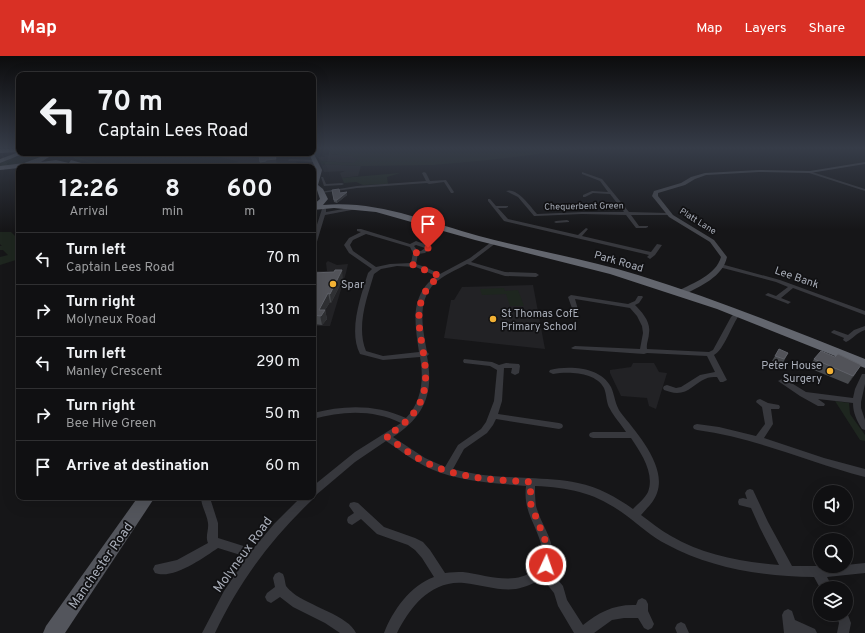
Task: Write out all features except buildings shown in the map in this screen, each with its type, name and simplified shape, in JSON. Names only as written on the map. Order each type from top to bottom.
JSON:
[{"type":"highway","name":"Park Road","points":[[316,180],[328,202],[341,206]]},
{"type":"highway","points":[[316,206],[323,202],[323,194]]},
{"type":"highway","name":"Park Road","points":[[316,208],[341,206],[394,213],[494,242],[589,265],[681,293],[865,364]]},
{"type":"main road","name":"Manchester Road","points":[[53,633],[145,500]]},
{"type":"street","points":[[426,176],[429,182]]},
{"type":"street","points":[[589,176],[601,180],[612,192],[638,227],[646,227]]},
{"type":"street","name":"Platt Lane","points":[[699,176],[655,193],[655,196],[668,214],[679,223],[715,245],[724,256],[721,266]]},
{"type":"street","points":[[822,176],[865,190]]},
{"type":"street","points":[[316,180],[324,185],[336,187],[445,181],[452,192]]},
{"type":"street","points":[[323,194],[344,184]]},
{"type":"street","name":"Chequerbent Green","points":[[508,192],[519,196],[536,215],[627,213],[668,214]]},
{"type":"street","points":[[584,196],[592,192],[612,192]]},
{"type":"street","points":[[489,200],[504,219],[580,236],[651,256],[659,245]]},
{"type":"street","points":[[495,207],[506,207]]},
{"type":"street","name":"Park Road","points":[[316,231],[323,212],[359,208]]},
{"type":"street","points":[[553,230],[561,222],[555,214]]},
{"type":"street","points":[[523,224],[536,215]]},
{"type":"street","points":[[359,230],[411,245],[415,243],[428,247],[423,252],[416,253]]},
{"type":"street","points":[[580,236],[587,231]]},
{"type":"street","points":[[366,232],[348,241],[347,246],[351,252],[375,268]]},
{"type":"street","points":[[316,490],[343,467],[386,436],[400,428],[415,414],[423,398],[425,380],[425,354],[418,323],[419,307],[427,288],[440,276],[466,262],[494,242]]},
{"type":"street","points":[[411,245],[416,253],[413,265]]},
{"type":"street","points":[[466,262],[505,274],[536,275]]},
{"type":"street","points":[[425,354],[383,358],[368,355],[362,352],[360,342],[360,314],[370,274],[375,268],[384,266],[413,265],[440,276]]},
{"type":"street","points":[[681,293],[708,277],[721,266]]},
{"type":"street","name":"Lee Bank","points":[[721,266],[792,286],[865,313]]},
{"type":"street","points":[[777,298],[792,286]]},
{"type":"street","points":[[768,295],[788,302]]},
{"type":"street","points":[[576,313],[571,297],[630,305],[637,302],[640,297]]},
{"type":"street","points":[[630,305],[643,320],[646,326],[646,335],[642,345],[644,352]]},
{"type":"street","points":[[578,347],[644,352],[710,354],[716,351],[733,318],[737,314]]},
{"type":"street","points":[[834,332],[847,338],[856,331],[865,328]]},
{"type":"street","points":[[667,388],[677,391],[684,390],[704,374],[722,377],[710,354]]},
{"type":"street","points":[[467,361],[492,364],[499,367],[506,365],[516,366],[516,373]]},
{"type":"street","points":[[447,471],[461,447],[488,428],[494,416],[501,371],[499,367]]},
{"type":"street","points":[[552,372],[560,370],[576,371],[593,375],[603,382],[608,388],[612,406],[649,459],[653,484],[652,492],[649,498],[634,515]]},
{"type":"street","points":[[865,376],[860,386],[856,401],[860,417],[865,427]]},
{"type":"street","points":[[782,381],[821,404]]},
{"type":"street","points":[[803,394],[856,401]]},
{"type":"street","points":[[760,439],[769,424],[763,404],[776,407]]},
{"type":"street","points":[[316,415],[336,411],[353,410],[392,414],[407,422]]},
{"type":"street","points":[[494,416],[559,426]]},
{"type":"street","points":[[697,427],[726,430],[760,439],[826,462],[865,473]]},
{"type":"street","points":[[726,430],[731,439]]},
{"type":"street","points":[[598,433],[633,435]]},
{"type":"street","points":[[386,436],[425,462],[447,471],[482,478],[585,488],[616,501],[657,534],[695,552],[738,564],[813,572]]},
{"type":"street","points":[[390,633],[402,610],[412,599],[432,584],[442,579],[462,577],[504,584],[530,579],[542,570],[546,565],[548,552],[530,502],[531,482]]},
{"type":"street","points":[[207,500],[213,523],[212,540],[217,544],[256,555]]},
{"type":"street","name":"Molyneux Road","points":[[208,633],[237,581],[269,537],[305,500]]},
{"type":"street","points":[[749,500],[788,570]]},
{"type":"street","points":[[352,520],[358,510],[387,534],[411,541],[419,546],[442,579]]},
{"type":"street","points":[[159,569],[168,569],[176,566],[217,544]]},
{"type":"street","points":[[853,569],[865,568]]},
{"type":"street","points":[[542,570],[559,590],[562,602],[581,633]]},
{"type":"street","points":[[271,597],[280,584],[290,599],[301,607],[327,617],[350,633]]},
{"type":"street","points":[[584,633],[604,616],[612,613],[642,608],[648,624]]},
{"type":"street","points":[[843,633],[844,621]]},
{"type":"street","points":[[789,624],[811,633]]},
{"type":"shaded area","points":[[341,176],[358,176],[358,176],[342,178]]},
{"type":"shaded area","points":[[390,176],[387,177],[388,184],[363,185],[356,182],[344,183],[342,178]]},
{"type":"shaded area","points":[[0,232],[11,232],[16,237],[16,260],[0,265],[0,257],[8,255],[3,250],[0,250],[0,246],[2,246],[0,244]]},
{"type":"shaded area","points":[[328,261],[337,265],[348,264],[330,326],[316,326],[316,271],[327,271],[326,263]]},
{"type":"shaded area","name":"St Thomas CofE Primary School","points":[[533,285],[545,349],[444,338],[451,300],[454,300],[462,287]]},
{"type":"shaded area","points":[[504,288],[505,291],[518,290],[524,306],[510,306],[506,294],[482,295],[480,289]]},
{"type":"shaded area","points":[[633,363],[654,363],[659,372],[667,373],[656,409],[649,406],[647,398],[621,396],[610,370],[631,367]]},
{"type":"shaded area","points":[[835,401],[849,403],[850,414],[865,435],[865,441],[860,440]]},
{"type":"place","name":"Spar","points":[[333,284]]},
{"type":"place","name":"St Thomas CofE Primary School","points":[[493,319]]},
{"type":"place","name":"Peter House Surgery","points":[[830,371]]},
{"type":"route","points":[[428,248],[423,252],[416,253],[413,265],[440,276],[427,288],[423,294],[419,307],[418,323],[425,354],[425,390],[423,398],[415,414],[400,428],[386,436],[425,462],[447,471],[482,478],[531,482],[530,502],[547,545],[548,552],[546,565]]}]
